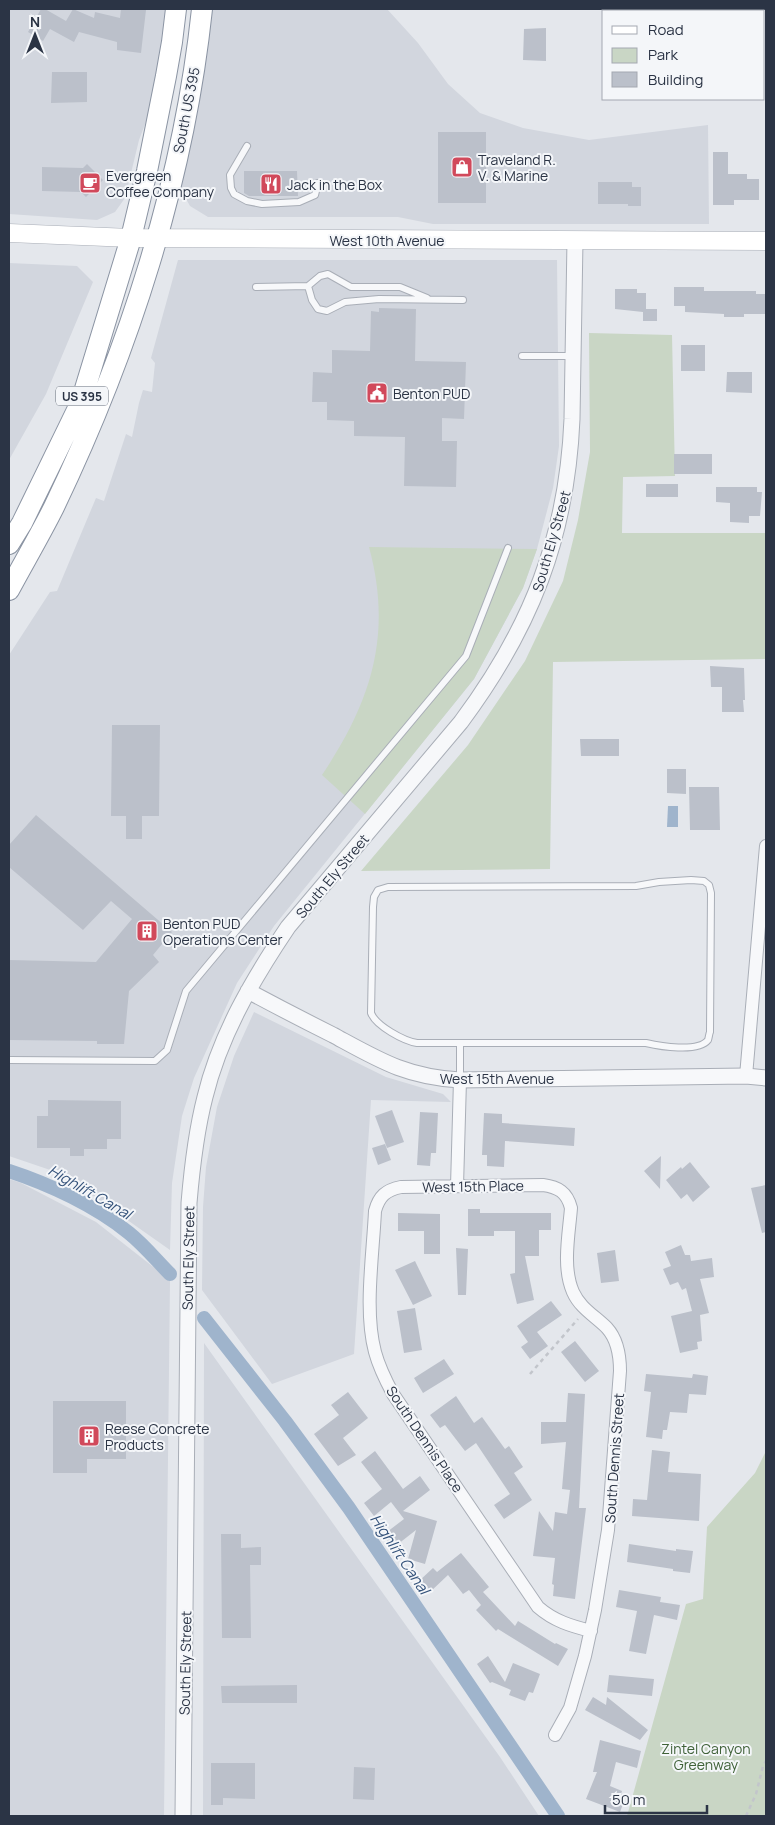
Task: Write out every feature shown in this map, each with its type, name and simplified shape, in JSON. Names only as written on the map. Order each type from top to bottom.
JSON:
[{"type":"highway","name":"South US 395","points":[[131,238],[166,76],[176,9]]},
{"type":"highway","name":"South US 395","points":[[157,238],[173,178],[193,80],[202,9]]},
{"type":"highway","name":"US 395","points":[[9,544],[22,523],[81,402],[131,238]]},
{"type":"highway","name":"US 395","points":[[9,590],[54,508],[108,386],[157,238]]},
{"type":"main road","name":"West 10th Avenue","points":[[9,233],[131,238],[766,242]]},
{"type":"street","name":"South Ely Street","points":[[183,1816],[188,1223],[192,1164],[205,1096],[228,1030],[248,990],[288,927],[462,722],[507,655],[528,616],[545,573],[560,520],[571,446],[576,240]]},
{"type":"street","points":[[746,1076],[766,846]]},
{"type":"street","name":"West 15th Avenue","points":[[248,990],[392,1067],[421,1076],[460,1080],[746,1076],[766,1078]]},
{"type":"street","points":[[457,1186],[460,1080]]},
{"type":"street","name":"West 15th Place","points":[[382,1195],[388,1190],[401,1187],[543,1185],[553,1186],[564,1193]]},
{"type":"street","name":"South Dennis Street","points":[[555,1735],[570,1708],[591,1631],[608,1530],[620,1361],[614,1339],[608,1330],[586,1310],[573,1292],[569,1280],[567,1266],[571,1208],[569,1200],[564,1193]]},
{"type":"street","name":"South Dennis Place","points":[[382,1195],[377,1202],[375,1211],[370,1303],[375,1351],[385,1379],[399,1403],[538,1607],[560,1622],[591,1631]]},
{"type":"lane","points":[[246,146],[230,175],[231,188],[234,194],[262,204],[299,202],[315,195],[318,183]]},
{"type":"lane","points":[[256,288],[308,286],[320,276],[328,274],[351,287],[400,287],[430,300]]},
{"type":"lane","points":[[308,286],[312,300],[318,309],[327,311],[345,302],[386,299],[463,300]]},
{"type":"lane","points":[[522,356],[574,356]]},
{"type":"lane","points":[[9,1060],[154,1060],[167,1050],[186,991],[466,656],[508,548]]},
{"type":"lane","points":[[691,880],[704,881],[709,885],[711,893],[710,1032],[708,1040],[699,1046],[671,1048],[646,1042],[460,1044],[407,1042],[374,1020],[371,1013],[373,907],[374,897],[378,890],[388,887],[636,886],[691,880]]},
{"type":"lane","points":[[460,1044],[460,1080]]},
{"type":"path","points":[[530,1374],[586,1310]]},
{"type":"path","points":[[746,1816],[756,1794],[766,1761]]},
{"type":"shaded area","points":[[9,9],[167,9],[155,98],[139,140],[125,198],[115,212],[97,220],[9,214]]},
{"type":"shaded area","points":[[209,9],[387,9],[418,43],[448,84],[480,113],[523,128],[589,140],[708,125],[709,224],[433,224],[398,217],[208,217],[190,206],[181,190],[181,179]]},
{"type":"shaded area","points":[[178,260],[557,260],[559,446],[553,488],[537,549],[523,588],[474,679],[274,926],[237,983],[194,1078],[182,1116],[172,1183],[170,1250],[62,1174],[9,1156],[9,655],[50,592],[57,591],[96,498],[104,501],[126,434],[132,437],[143,390],[152,392],[155,363],[151,358]]},
{"type":"shaded area","points":[[9,263],[77,266],[93,282],[46,394],[9,460]]},
{"type":"shaded area","points":[[254,1012],[386,1077],[443,1094],[451,1102],[371,1100],[354,1354],[272,1384],[202,1290],[203,1207],[206,1167],[217,1107],[234,1056]]},
{"type":"shaded area","points":[[9,1179],[21,1183],[96,1222],[170,1280],[164,1816],[9,1816]]},
{"type":"shaded area","points":[[204,1343],[500,1757],[539,1816],[203,1816]]},
{"type":"green space","points":[[589,333],[672,335],[675,476],[623,477],[622,533],[766,533],[766,659],[553,662],[550,869],[361,871],[468,745],[525,661],[563,581],[578,520],[590,452]]},
{"type":"green space","points":[[369,547],[537,549],[523,588],[474,679],[365,814],[322,775],[353,721],[365,694],[373,667],[378,639],[379,609],[376,579]]},
{"type":"green space","name":"Zintel Canyon Greenway","points":[[766,1451],[766,1816],[627,1816],[686,1604],[703,1599],[707,1527],[755,1473]]},
{"type":"water","points":[[668,806],[678,806],[678,827],[667,827]]},
{"type":"building","points":[[41,9],[45,9],[66,21],[73,9],[94,18],[95,12],[120,18],[121,9],[146,10],[141,53],[117,50],[117,42],[79,32],[74,42],[50,29],[43,41],[28,32]]},
{"type":"building","points":[[546,28],[546,61],[523,60],[524,29]]},
{"type":"building","points":[[52,72],[87,72],[87,102],[51,103]]},
{"type":"building","name":"Traveland R. V. & Marine","points":[[438,132],[486,132],[486,203],[438,203]]},
{"type":"building","points":[[713,152],[728,152],[728,174],[747,174],[747,179],[759,179],[759,200],[734,200],[734,205],[713,205]]},
{"type":"building","points":[[87,164],[103,180],[86,197],[81,192],[42,191],[42,167],[83,168]]},
{"type":"building","name":"Jack in the Box","points":[[244,171],[297,171],[298,196],[249,196],[244,193]]},
{"type":"building","points":[[598,182],[632,182],[632,187],[641,187],[641,206],[598,204]]},
{"type":"building","points":[[674,287],[704,287],[704,291],[756,291],[756,294],[766,294],[766,314],[744,314],[744,317],[724,317],[724,314],[685,312],[685,306],[674,306]]},
{"type":"building","points":[[615,289],[637,289],[637,293],[646,293],[646,309],[657,309],[657,321],[643,321],[643,312],[615,309]]},
{"type":"building","name":"Benton PUD","points":[[379,308],[416,309],[415,361],[466,362],[464,419],[442,418],[442,441],[457,441],[456,487],[404,486],[405,437],[354,436],[354,421],[327,420],[327,402],[312,402],[313,372],[332,373],[332,350],[370,351],[371,311],[379,312]]},
{"type":"building","points":[[681,345],[705,345],[705,371],[681,371]]},
{"type":"building","points":[[727,372],[752,372],[752,393],[726,392]]},
{"type":"building","points":[[674,454],[712,454],[712,474],[674,474]]},
{"type":"building","points":[[646,484],[678,484],[678,497],[646,497]]},
{"type":"building","points":[[716,487],[757,487],[757,492],[762,492],[760,516],[749,516],[749,523],[730,522],[730,503],[716,502]]},
{"type":"building","points":[[710,666],[744,668],[744,712],[722,712],[722,687],[711,687]]},
{"type":"building","points":[[112,725],[160,725],[159,816],[142,816],[142,839],[126,839],[126,816],[111,816]]},
{"type":"building","points":[[580,739],[619,739],[619,756],[581,756]]},
{"type":"building","points":[[667,769],[686,769],[686,794],[667,793]]},
{"type":"building","points":[[689,787],[719,787],[720,830],[690,830]]},
{"type":"building","name":"Benton PUD Operations Center","points":[[36,815],[172,932],[153,955],[159,962],[129,991],[124,1044],[97,1044],[97,1041],[9,1040],[9,960],[96,962],[132,919],[111,901],[83,930],[9,867],[9,845]]},
{"type":"building","points":[[48,1100],[121,1101],[121,1139],[107,1139],[107,1149],[84,1149],[84,1156],[70,1156],[70,1148],[37,1148],[37,1116],[48,1116]]},
{"type":"building","points":[[392,1110],[404,1142],[387,1148],[375,1116]]},
{"type":"building","points":[[420,1112],[438,1113],[436,1153],[431,1153],[430,1166],[417,1165]]},
{"type":"building","points":[[484,1113],[502,1114],[502,1123],[575,1128],[574,1146],[505,1141],[504,1167],[487,1166],[487,1155],[482,1155]]},
{"type":"building","points":[[385,1144],[391,1160],[378,1165],[372,1148]]},
{"type":"building","points":[[661,1156],[660,1189],[644,1171]]},
{"type":"building","points":[[690,1162],[710,1187],[693,1202],[687,1194],[681,1199],[666,1180]]},
{"type":"building","points":[[766,1185],[766,1232],[762,1233],[751,1188]]},
{"type":"building","points":[[468,1209],[480,1209],[480,1213],[551,1213],[551,1230],[539,1230],[539,1256],[525,1256],[534,1300],[517,1304],[510,1274],[515,1273],[515,1231],[494,1231],[494,1236],[468,1236]]},
{"type":"building","points":[[398,1213],[440,1214],[440,1254],[424,1254],[424,1231],[398,1231]]},
{"type":"building","points":[[681,1245],[685,1255],[690,1255],[691,1261],[712,1258],[714,1277],[700,1279],[709,1313],[700,1315],[702,1341],[697,1342],[698,1349],[680,1353],[671,1316],[692,1311],[686,1288],[682,1290],[678,1282],[670,1285],[663,1269],[671,1266],[665,1252]]},
{"type":"building","points":[[456,1248],[468,1249],[466,1295],[458,1295]]},
{"type":"building","points":[[615,1250],[619,1281],[601,1283],[597,1253]]},
{"type":"building","points":[[415,1261],[432,1296],[413,1305],[395,1270]]},
{"type":"building","points":[[551,1301],[562,1315],[537,1332],[548,1346],[530,1359],[521,1347],[528,1342],[517,1326]]},
{"type":"building","points":[[415,1308],[422,1350],[404,1353],[397,1311]]},
{"type":"building","points":[[575,1341],[599,1371],[585,1382],[561,1352]]},
{"type":"building","points":[[444,1359],[454,1374],[423,1393],[414,1378]]},
{"type":"building","points":[[646,1374],[692,1378],[693,1374],[708,1376],[706,1395],[689,1394],[687,1413],[670,1412],[667,1430],[663,1430],[662,1439],[646,1437],[651,1392],[644,1391]]},
{"type":"building","points":[[348,1392],[368,1418],[343,1438],[356,1455],[338,1466],[314,1434],[339,1415],[331,1405]]},
{"type":"building","points":[[568,1393],[585,1394],[579,1508],[586,1508],[575,1599],[553,1596],[554,1585],[552,1584],[555,1558],[533,1556],[539,1511],[553,1531],[555,1512],[567,1514],[570,1490],[562,1489],[566,1442],[541,1444],[541,1422],[566,1422]]},
{"type":"building","points":[[456,1396],[474,1423],[482,1417],[505,1449],[509,1446],[523,1467],[514,1473],[532,1500],[504,1519],[494,1505],[510,1494],[476,1443],[465,1451],[445,1425],[440,1428],[430,1415]]},
{"type":"building","name":"Reese Concrete Products","points":[[53,1401],[126,1401],[126,1459],[87,1459],[87,1473],[53,1473]]},
{"type":"building","points":[[652,1450],[670,1452],[668,1472],[701,1474],[699,1521],[632,1516],[633,1499],[647,1500]]},
{"type":"building","points":[[375,1451],[403,1489],[420,1476],[430,1490],[403,1511],[437,1521],[425,1564],[408,1559],[416,1530],[393,1548],[383,1535],[404,1519],[391,1502],[374,1516],[364,1503],[382,1489],[361,1462]]},
{"type":"building","points":[[221,1534],[241,1534],[241,1548],[261,1547],[261,1565],[250,1565],[251,1638],[222,1638]]},
{"type":"building","points":[[629,1544],[676,1551],[676,1549],[693,1551],[690,1573],[627,1562]]},
{"type":"building","points":[[461,1553],[489,1587],[483,1592],[515,1626],[518,1621],[555,1644],[568,1649],[558,1666],[498,1629],[496,1631],[476,1610],[481,1605],[469,1590],[463,1594],[448,1575],[429,1593],[419,1581],[433,1568],[437,1572]]},
{"type":"building","points":[[619,1590],[661,1597],[660,1602],[680,1605],[677,1620],[654,1615],[646,1654],[629,1651],[637,1611],[616,1607]]},
{"type":"building","points":[[488,1656],[505,1682],[513,1663],[540,1674],[533,1693],[529,1692],[525,1701],[509,1695],[511,1690],[492,1682],[490,1683],[477,1664]]},
{"type":"building","points":[[609,1675],[654,1679],[652,1696],[607,1692]]},
{"type":"building","points":[[297,1685],[297,1703],[222,1703],[221,1686]]},
{"type":"building","points":[[593,1697],[606,1705],[607,1697],[648,1730],[640,1740],[585,1710]]},
{"type":"building","points":[[600,1740],[641,1751],[637,1768],[616,1762],[610,1786],[622,1791],[621,1794],[626,1796],[620,1812],[586,1799],[597,1772],[593,1772]]},
{"type":"building","points":[[211,1763],[255,1763],[255,1799],[223,1798],[223,1805],[211,1805]]},
{"type":"building","points":[[354,1767],[375,1768],[374,1800],[353,1799]]},
{"type":"waterway","name":"Highlift Canal","points":[[9,1171],[56,1189],[102,1214],[135,1238],[170,1274]]},
{"type":"waterway","name":"Highlift Canal","points":[[204,1318],[285,1421],[349,1508],[558,1816]]},
{"type":"place","name":"Traveland R. V. & Marine","points":[[462,167]]},
{"type":"place","name":"Evergreen Coffee Company","points":[[90,183]]},
{"type":"place","name":"Jack in the Box","points":[[271,184]]},
{"type":"place","name":"Benton PUD","points":[[377,393]]},
{"type":"place","name":"Benton PUD Operations Center","points":[[147,931]]},
{"type":"place","name":"Reese Concrete Products","points":[[89,1436]]}]
